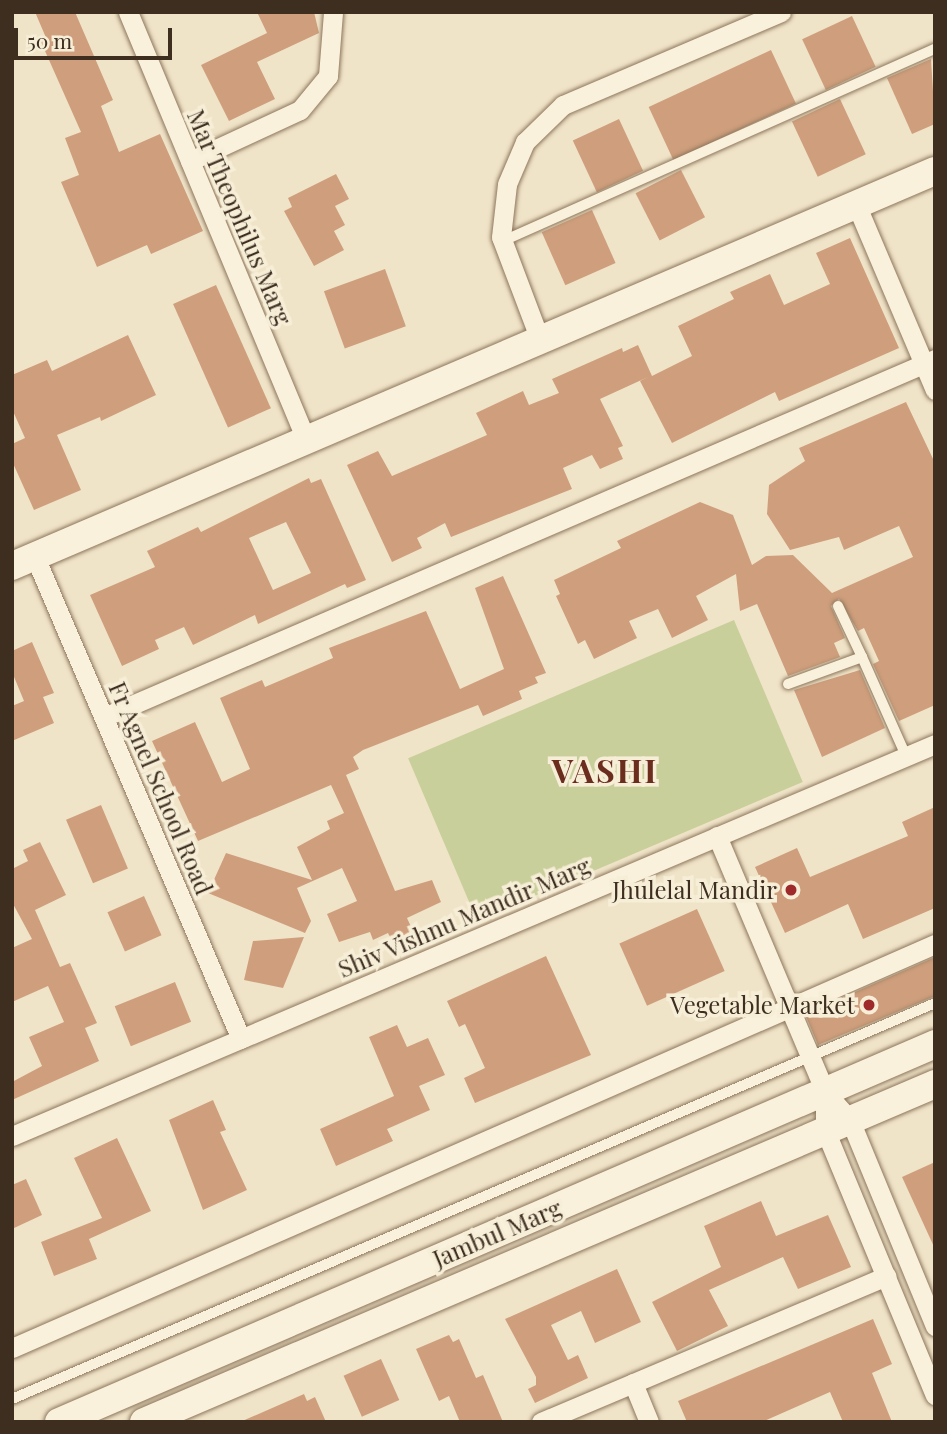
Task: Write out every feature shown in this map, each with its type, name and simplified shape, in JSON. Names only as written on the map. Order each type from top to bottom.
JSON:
[{"type":"main road","points":[[24,561],[935,171]]},
{"type":"main road","name":"Jambul Marg","points":[[58,1422],[935,1044]]},
{"type":"main road","name":"Jambul Marg","points":[[144,1422],[935,1084]]},
{"type":"street","name":"Mar Theophilus Marg","points":[[128,12],[306,440]]},
{"type":"street","points":[[190,160],[300,110],[328,76],[333,12]]},
{"type":"street","points":[[540,340],[503,241],[507,184],[525,142],[563,105],[781,12]]},
{"type":"street","points":[[856,204],[929,361],[935,390]]},
{"type":"street","points":[[104,718],[929,361]]},
{"type":"street","name":"Fr Agnel School Road","points":[[24,561],[104,718],[241,1039]]},
{"type":"street","name":"Shiv Vishnu Mandir Marg","points":[[12,1136],[935,744]]},
{"type":"street","points":[[718,836],[838,1125],[886,1276],[935,1395]]},
{"type":"street","points":[[12,1348],[935,944]]},
{"type":"street","points":[[838,1125],[935,1326]]},
{"type":"street","points":[[541,1422],[886,1276]]},
{"type":"street","points":[[633,1383],[649,1422]]},
{"type":"lane","points":[[503,241],[935,49]]},
{"type":"lane","points":[[838,606],[906,756]]},
{"type":"lane","points":[[789,684],[862,657]]},
{"type":"lane","points":[[12,1399],[935,1003]]},
{"type":"green space","points":[[734,620],[803,782],[477,920],[408,758]]},
{"type":"building","points":[[35,12],[75,12],[113,100],[101,106],[119,152],[160,134],[203,231],[151,254],[147,245],[97,267],[61,182],[79,175],[65,138],[81,132],[41,42],[47,40]]},
{"type":"building","points":[[257,12],[314,12],[319,33],[257,62],[275,99],[229,121],[201,65],[267,33]]},
{"type":"building","points":[[852,16],[876,67],[826,90],[802,39]]},
{"type":"building","points":[[771,50],[796,103],[674,161],[649,107]]},
{"type":"building","points":[[931,59],[935,124],[912,134],[887,78]]},
{"type":"building","points":[[840,99],[866,154],[818,177],[792,121]]},
{"type":"building","points":[[619,119],[643,171],[597,192],[573,141]]},
{"type":"building","points":[[681,170],[705,217],[660,240],[636,193]]},
{"type":"building","points":[[336,174],[349,199],[335,206],[345,225],[334,231],[344,250],[314,266],[284,211],[292,207],[288,198]]},
{"type":"building","points":[[592,210],[616,263],[565,285],[542,232]]},
{"type":"building","points":[[850,238],[899,348],[779,401],[775,392],[672,443],[640,381],[648,377],[600,399],[623,446],[618,448],[623,459],[600,469],[592,455],[563,468],[572,489],[451,537],[445,523],[417,538],[422,548],[392,562],[347,465],[378,451],[392,476],[487,435],[476,413],[523,391],[529,405],[559,393],[552,379],[622,348],[623,352],[638,345],[652,376],[692,356],[678,326],[734,299],[730,292],[770,274],[784,305],[830,284],[816,253]]},
{"type":"building","points":[[385,269],[406,326],[345,349],[324,291]]},
{"type":"building","points":[[216,285],[271,408],[228,427],[173,304]]},
{"type":"building","points":[[128,335],[156,395],[101,421],[100,417],[57,435],[81,490],[34,510],[12,461],[12,444],[25,438],[12,409],[12,375],[47,360],[52,371]]},
{"type":"building","points":[[906,402],[935,463],[935,705],[899,721],[873,664],[879,661],[864,628],[858,631],[839,599],[831,606],[845,638],[834,643],[840,657],[788,676],[757,604],[740,611],[736,574],[696,596],[708,620],[672,638],[658,609],[629,621],[637,638],[594,659],[585,640],[578,644],[556,596],[560,594],[554,580],[621,548],[617,541],[700,502],[733,515],[752,565],[766,556],[793,555],[832,593],[913,557],[899,526],[844,550],[839,537],[790,550],[767,514],[769,485],[805,461],[799,448]]},
{"type":"building","points":[[309,478],[311,483],[321,479],[366,580],[347,588],[345,584],[258,624],[255,615],[193,645],[184,627],[155,640],[159,649],[122,666],[90,595],[155,567],[147,551],[198,527],[201,532]],"holes":[[[286,522],[311,573],[273,590],[249,538]]]},
{"type":"building","points":[[503,576],[546,673],[535,677],[538,683],[519,691],[522,699],[483,716],[478,705],[363,750],[353,757],[359,769],[346,775],[395,891],[432,880],[441,902],[407,918],[413,931],[392,941],[388,933],[373,940],[370,932],[339,942],[327,914],[357,901],[342,868],[297,888],[311,921],[305,933],[208,893],[226,853],[312,880],[297,847],[330,829],[327,821],[344,813],[331,785],[198,841],[152,741],[195,722],[222,782],[250,769],[220,698],[262,680],[265,687],[333,658],[329,648],[426,611],[460,689],[504,669],[475,588]]},
{"type":"building","points":[[32,642],[54,693],[43,697],[54,723],[12,741],[12,706],[24,701],[12,672],[12,651]]},
{"type":"building","points":[[860,670],[885,728],[822,757],[794,690]]},
{"type":"building","points":[[101,805],[128,869],[93,883],[66,820]]},
{"type":"building","points":[[935,807],[935,908],[863,939],[848,904],[785,933],[755,867],[797,848],[810,877],[908,836],[902,822]]},
{"type":"building","points":[[40,842],[66,895],[35,910],[60,967],[70,963],[97,1023],[85,1028],[99,1061],[12,1100],[12,1082],[42,1066],[29,1037],[64,1022],[48,986],[12,1002],[12,948],[32,939],[12,902],[12,869],[28,861],[23,850]]},
{"type":"building","points":[[144,896],[161,935],[125,952],[107,912]]},
{"type":"building","points":[[697,909],[725,971],[647,1006],[619,944]]},
{"type":"building","points":[[304,937],[283,988],[244,980],[253,941]]},
{"type":"building","points":[[546,956],[591,1055],[475,1103],[464,1078],[485,1068],[465,1024],[459,1027],[447,1001]]},
{"type":"building","name":"Vegetable Market","points":[[935,957],[935,996],[818,1045],[805,1014]]},
{"type":"building","points":[[175,982],[191,1022],[131,1046],[115,1006]]},
{"type":"building","points":[[397,1025],[407,1047],[428,1038],[445,1075],[419,1086],[430,1110],[387,1129],[393,1141],[336,1166],[320,1129],[394,1096],[369,1037]]},
{"type":"building","points":[[213,1100],[226,1130],[220,1132],[247,1190],[203,1210],[169,1120]]},
{"type":"building","points":[[117,1138],[151,1211],[89,1239],[97,1259],[54,1276],[41,1242],[102,1218],[74,1158]]},
{"type":"building","points":[[935,1162],[935,1249],[902,1177]]},
{"type":"building","points":[[26,1179],[42,1215],[12,1229],[12,1185]]},
{"type":"building","points":[[761,1201],[776,1236],[828,1215],[851,1267],[798,1289],[783,1257],[709,1290],[728,1326],[677,1351],[652,1302],[721,1267],[704,1226]]},
{"type":"building","points":[[617,1269],[641,1322],[595,1343],[581,1311],[551,1325],[568,1360],[578,1355],[588,1378],[535,1403],[528,1389],[536,1385],[536,1377],[505,1319]]},
{"type":"building","points":[[873,1319],[892,1364],[872,1373],[892,1422],[843,1422],[830,1392],[762,1422],[687,1422],[678,1401]]},
{"type":"building","points":[[449,1335],[453,1342],[459,1339],[476,1378],[483,1375],[503,1422],[460,1422],[449,1396],[439,1401],[416,1349]]},
{"type":"building","points":[[381,1359],[399,1400],[362,1417],[344,1376]]},
{"type":"building","points":[[304,1394],[307,1401],[315,1397],[326,1422],[240,1422]]},
{"type":"place","name":"Jhulelal Mandir","points":[[791,890]]},
{"type":"place","name":"Vegetable Market","points":[[869,1005]]},
{"type":"district","name":"VASHI","points":[[605,770]]}]
